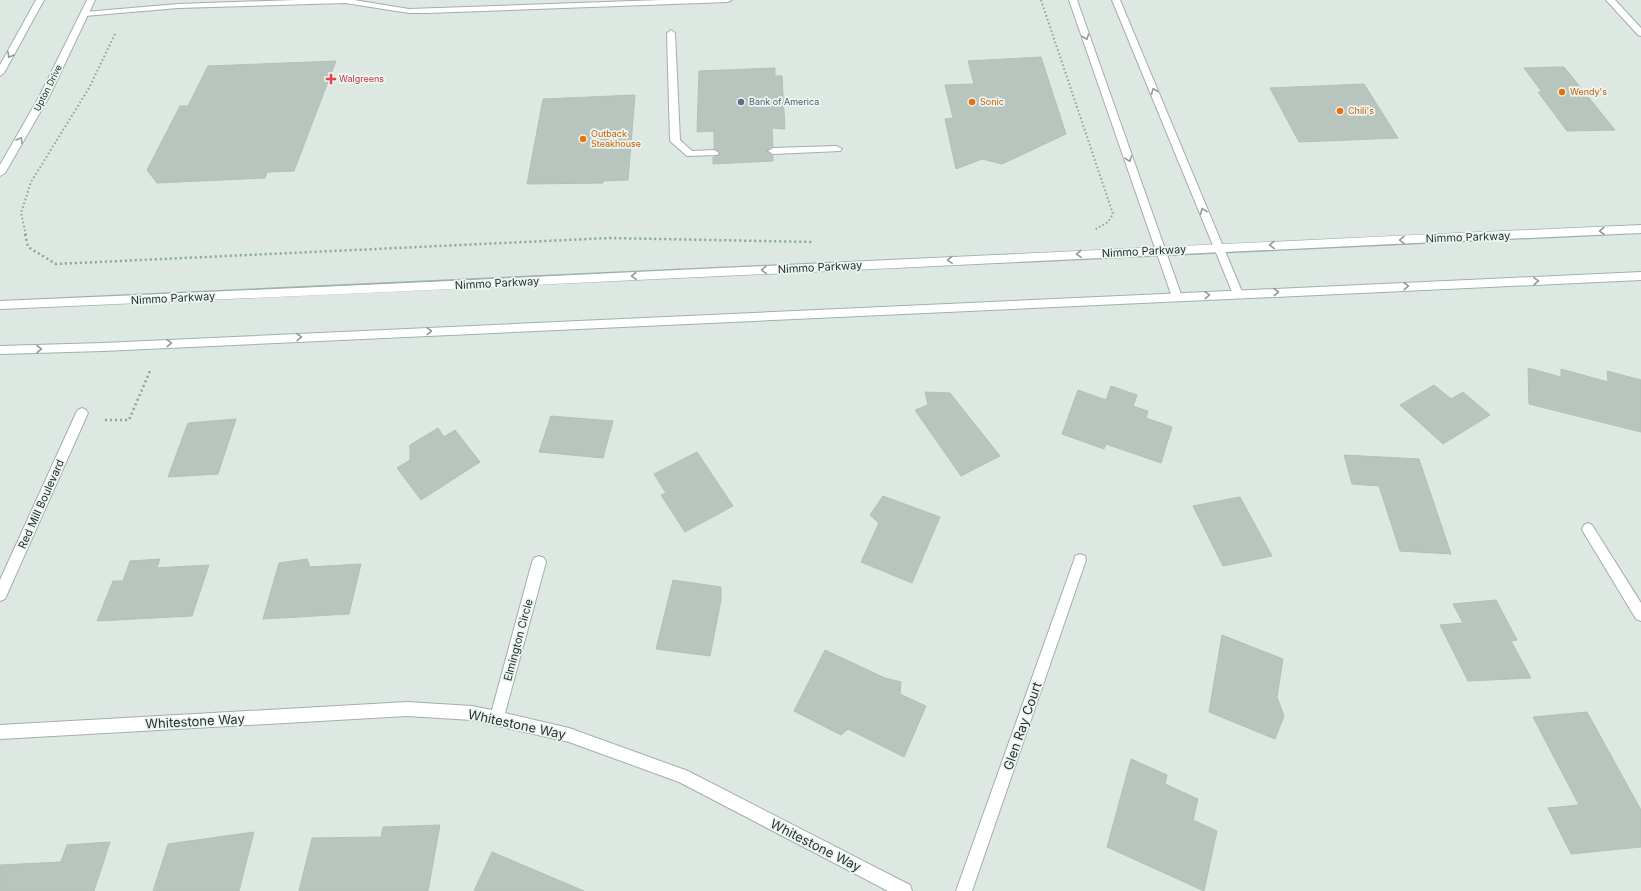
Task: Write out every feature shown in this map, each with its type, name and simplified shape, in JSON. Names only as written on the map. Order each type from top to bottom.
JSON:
[{"type":"main road","points":[[0,73],[40,0]]},
{"type":"main road","name":"Upton Drive","points":[[0,173],[44,97],[91,0]]},
{"type":"main road","points":[[85,14],[178,6],[344,1],[409,10],[428,11],[728,0]]},
{"type":"main road","points":[[1073,0],[1177,297]]},
{"type":"main road","points":[[1116,0],[1238,294]]},
{"type":"main road","points":[[1610,0],[1641,33]]},
{"type":"main road","points":[[671,33],[674,141],[690,154],[714,153]]},
{"type":"main road","points":[[773,151],[837,149]]},
{"type":"main road","name":"Nimmo Parkway","points":[[0,305],[332,291],[1218,247],[1641,229]]},
{"type":"main road","points":[[0,350],[1641,276]]},
{"type":"main road","name":"Red Mill Boulevard","points":[[0,595],[80,417]]},
{"type":"main road","points":[[1588,529],[1641,614]]},
{"type":"main road","name":"Glen Ray Court","points":[[964,891],[1080,560]]},
{"type":"main road","name":"Elmington Circle","points":[[497,718],[539,562]]},
{"type":"main road","name":"Whitestone Way","points":[[0,732],[407,709],[472,713],[569,735],[683,776],[904,891]]},
{"type":"path","points":[[1041,0],[1113,214],[1108,222],[1095,230],[1088,230]]},
{"type":"path","points":[[126,10],[89,88],[30,182],[22,213],[28,247],[56,264],[609,238],[818,243]]},
{"type":"path","points":[[80,417],[129,420],[150,371]]},
{"type":"building","points":[[1041,57],[1066,134],[1002,164],[982,159],[956,169],[945,119],[953,118],[945,85],[974,84],[968,61]]},
{"type":"building","name":"Walgreens","points":[[336,61],[294,171],[267,172],[265,178],[157,183],[147,170],[180,106],[188,106],[208,66]]},
{"type":"building","name":"Wendy's","points":[[1564,67],[1615,130],[1567,131],[1538,92],[1542,92],[1524,68]]},
{"type":"building","name":"Bank of America","points":[[775,68],[775,76],[782,76],[785,129],[772,128],[773,147],[767,152],[773,156],[773,161],[713,164],[713,157],[718,156],[720,153],[714,149],[714,131],[697,132],[699,71]]},
{"type":"building","name":"Chili's","points":[[1364,84],[1398,138],[1299,142],[1270,88]]},
{"type":"building","name":"Outback Steakhouse","points":[[635,95],[628,180],[603,181],[603,183],[527,184],[543,99]]},
{"type":"building","points":[[1528,368],[1561,377],[1561,369],[1608,382],[1607,371],[1641,380],[1641,432],[1529,404]]},
{"type":"building","points":[[1434,385],[1451,399],[1463,392],[1490,415],[1443,444],[1400,405]]},
{"type":"building","points":[[1111,386],[1137,395],[1133,406],[1148,411],[1146,418],[1172,427],[1161,463],[1106,444],[1104,449],[1062,434],[1078,390],[1106,400]]},
{"type":"building","points":[[925,392],[950,393],[1000,456],[961,476],[915,410],[928,405]]},
{"type":"building","points":[[551,416],[613,421],[603,458],[539,452]]},
{"type":"building","points":[[236,419],[218,474],[168,477],[188,423]]},
{"type":"building","points":[[438,428],[444,437],[455,430],[480,462],[421,500],[397,468],[410,460],[410,445]]},
{"type":"building","points":[[697,452],[733,506],[685,532],[661,495],[666,493],[654,474]]},
{"type":"building","points":[[1344,455],[1419,459],[1451,554],[1400,551],[1379,486],[1352,484]]},
{"type":"building","points":[[883,496],[940,517],[912,583],[861,562],[879,523],[870,515]]},
{"type":"building","points":[[1240,497],[1272,556],[1223,566],[1193,506]]},
{"type":"building","points":[[160,559],[157,568],[209,565],[192,616],[97,621],[113,581],[123,581],[130,561]]},
{"type":"building","points":[[307,559],[310,567],[361,564],[349,614],[263,619],[279,563]]},
{"type":"building","points":[[673,580],[721,587],[721,600],[710,656],[656,649]]},
{"type":"building","points":[[1496,600],[1517,640],[1511,641],[1531,678],[1468,681],[1440,625],[1463,623],[1453,604]]},
{"type":"building","points":[[1222,635],[1283,659],[1277,697],[1284,716],[1275,739],[1209,712]]},
{"type":"building","points":[[825,650],[885,678],[901,682],[900,694],[926,706],[904,757],[848,729],[841,735],[794,711]]},
{"type":"building","points":[[1587,712],[1641,810],[1641,847],[1571,854],[1548,808],[1579,805],[1533,717]]},
{"type":"building","points":[[1131,759],[1167,775],[1165,784],[1198,799],[1193,820],[1217,831],[1204,891],[1107,847]]},
{"type":"building","points":[[440,825],[428,891],[299,891],[312,838],[381,837],[383,827]]},
{"type":"building","points":[[254,832],[239,891],[153,891],[168,844]]},
{"type":"building","points":[[110,842],[94,891],[0,891],[0,865],[61,862],[67,845]]},
{"type":"building","points":[[492,852],[584,891],[474,891]]},
{"type":"place","name":"Walgreens","points":[[331,79]]},
{"type":"place","name":"Wendy's","points":[[1562,92]]},
{"type":"place","name":"Bank of America","points":[[741,102]]},
{"type":"place","name":"Sonic","points":[[972,102]]},
{"type":"place","name":"Chili's","points":[[1340,111]]},
{"type":"place","name":"Outback Steakhouse","points":[[583,139]]}]
